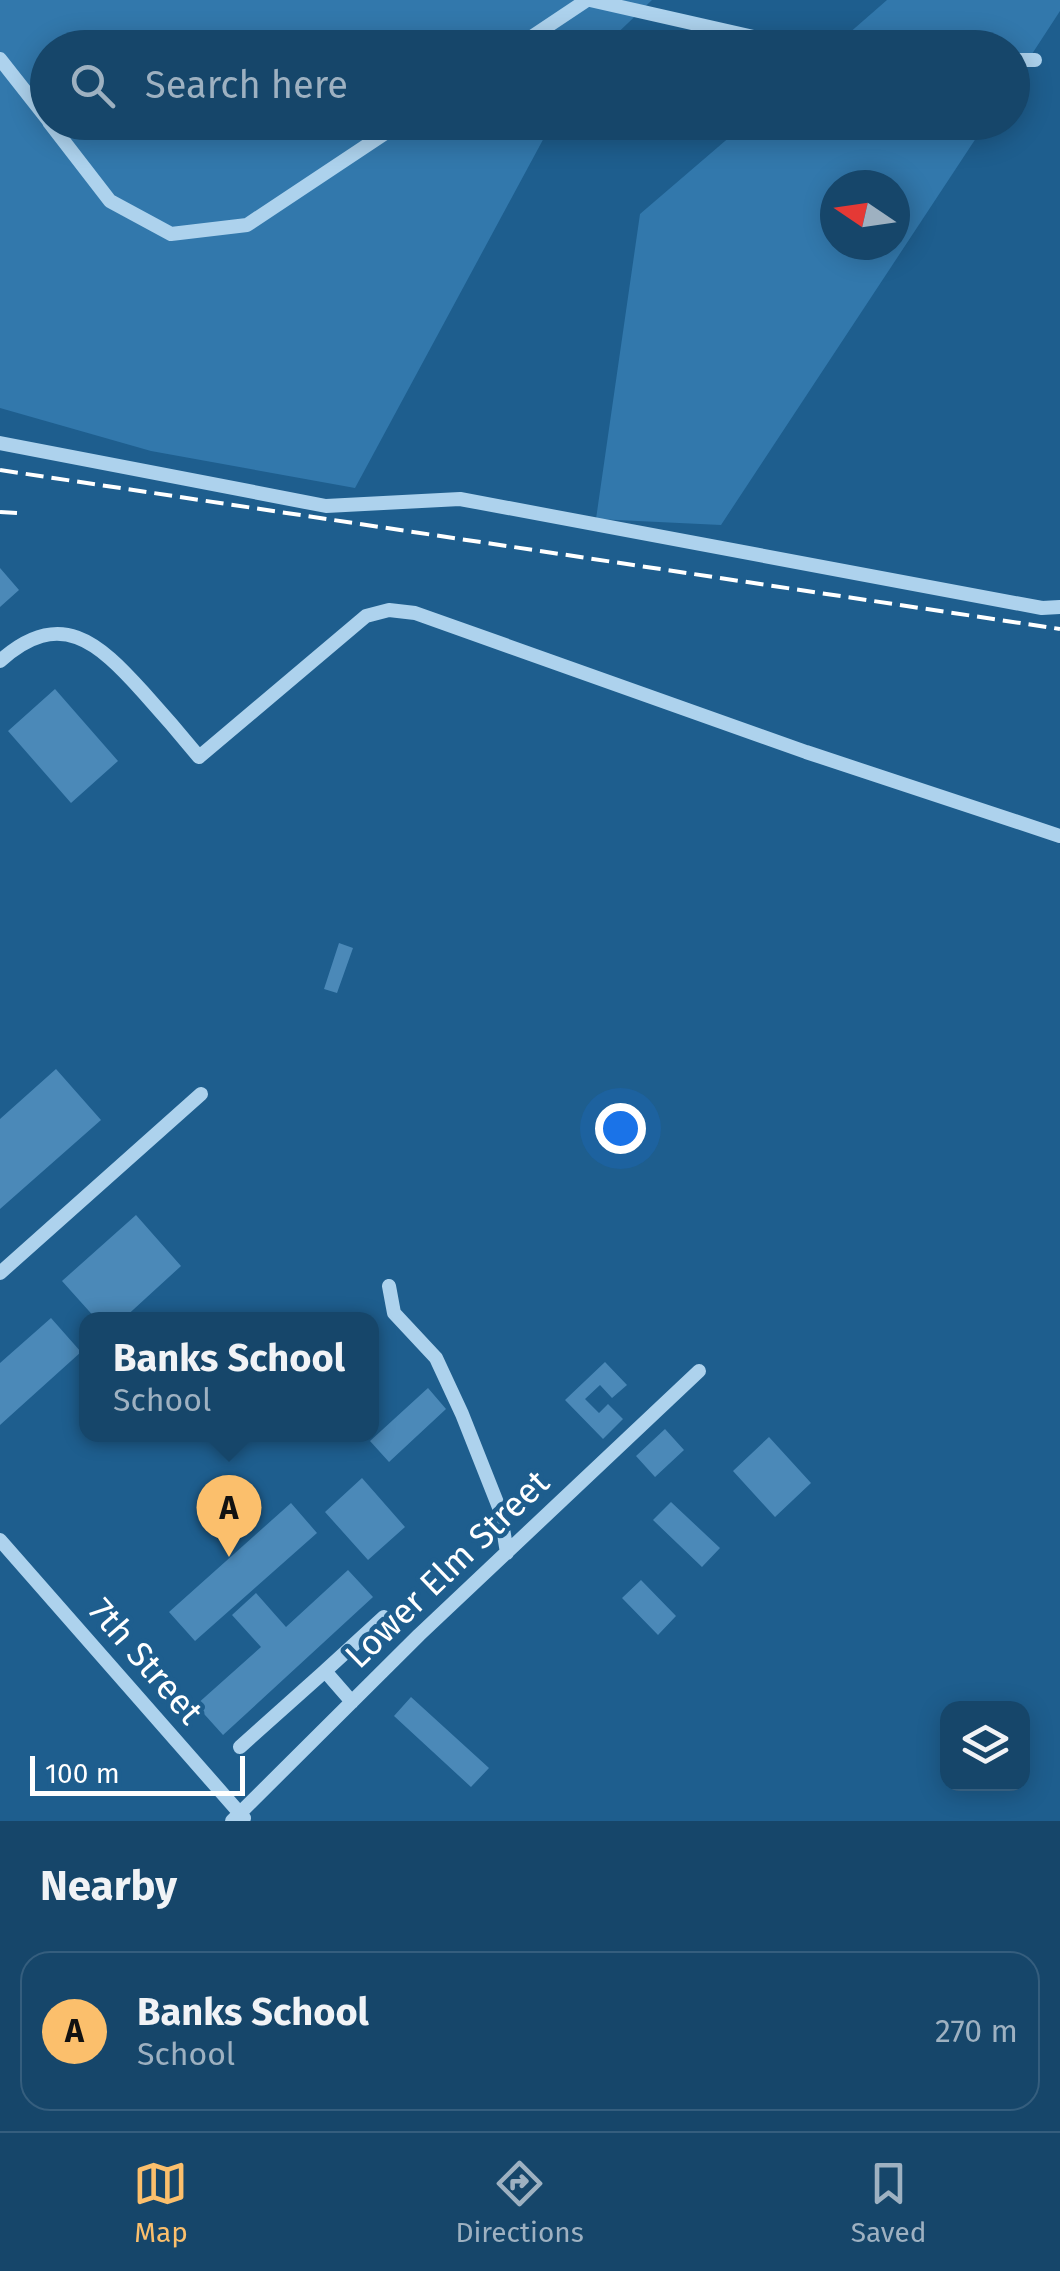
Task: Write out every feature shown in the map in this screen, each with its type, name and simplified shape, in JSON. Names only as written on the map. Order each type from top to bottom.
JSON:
[{"type":"street","points":[[543,30],[589,0],[722,30]]},
{"type":"street","points":[[0,59],[30,98]]},
{"type":"street","points":[[1030,60],[1035,60]]},
{"type":"street","points":[[62,140],[110,201],[171,234],[247,225],[375,140]]},
{"type":"street","points":[[0,444],[326,506],[460,498],[860,576],[1042,608],[1060,607]]},
{"type":"street","points":[[0,661],[26,641],[43,634],[80,637],[105,652],[200,756],[366,616],[389,610],[415,612],[806,752],[1060,836]]},
{"type":"street","points":[[0,1273],[202,1094]]},
{"type":"street","points":[[389,1286],[394,1313],[436,1358],[462,1414],[500,1510],[507,1553]]},
{"type":"street","name":"Lower Elm Street","points":[[240,1819],[352,1702],[699,1371]]},
{"type":"street","name":"7th Street","points":[[0,1540],[240,1819]]},
{"type":"street","points":[[240,1747],[384,1617]]},
{"type":"street","points":[[325,1671],[352,1702]]},
{"type":"shaded area","points":[[0,0],[652,0],[621,30],[30,30],[30,140],[543,140],[355,488],[151,451],[0,408]]},
{"type":"shaded area","points":[[887,0],[1060,0],[1060,11],[1030,57],[1030,30],[853,30]]},
{"type":"shaded area","points":[[726,140],[975,140],[910,238],[910,170],[820,170],[820,260],[896,260],[721,525],[596,519],[640,214]]},
{"type":"building","points":[[0,568],[19,590],[0,607]]},
{"type":"building","points":[[55,689],[118,761],[71,803],[8,731]]},
{"type":"building","points":[[339,943],[353,948],[337,993],[324,989]]},
{"type":"building","points":[[56,1069],[101,1120],[0,1209],[0,1119]]},
{"type":"building","points":[[136,1215],[181,1266],[131,1312],[90,1312],[62,1281]]},
{"type":"building","points":[[51,1318],[79,1350],[0,1425],[0,1363]]},
{"type":"building","points":[[605,1362],[627,1385],[612,1398],[600,1385],[585,1399],[599,1413],[608,1404],[623,1419],[603,1439],[565,1400]]},
{"type":"building","points":[[428,1388],[446,1409],[389,1462],[371,1442],[379,1442],[379,1433]]},
{"type":"building","points":[[665,1429],[684,1450],[655,1477],[636,1456]]},
{"type":"building","points":[[769,1437],[811,1483],[775,1517],[733,1471]]},
{"type":"building","points":[[362,1478],[405,1527],[368,1560],[325,1512]]},
{"type":"building","points":[[671,1502],[720,1548],[702,1567],[653,1520]]},
{"type":"building","points":[[291,1503],[317,1533],[195,1641],[169,1612]]},
{"type":"building","points":[[348,1570],[373,1597],[223,1735],[196,1705],[261,1647],[232,1615],[256,1593],[286,1627]]},
{"type":"building","points":[[641,1580],[676,1616],[658,1635],[622,1598]]},
{"type":"building","points":[[411,1697],[489,1768],[471,1787],[394,1716]]},
{"type":"railway","points":[[0,470],[1060,629]]},
{"type":"railway","points":[[0,512],[17,513]]},
{"type":"place","name":"Banks School","points":[[229,1557]]}]
